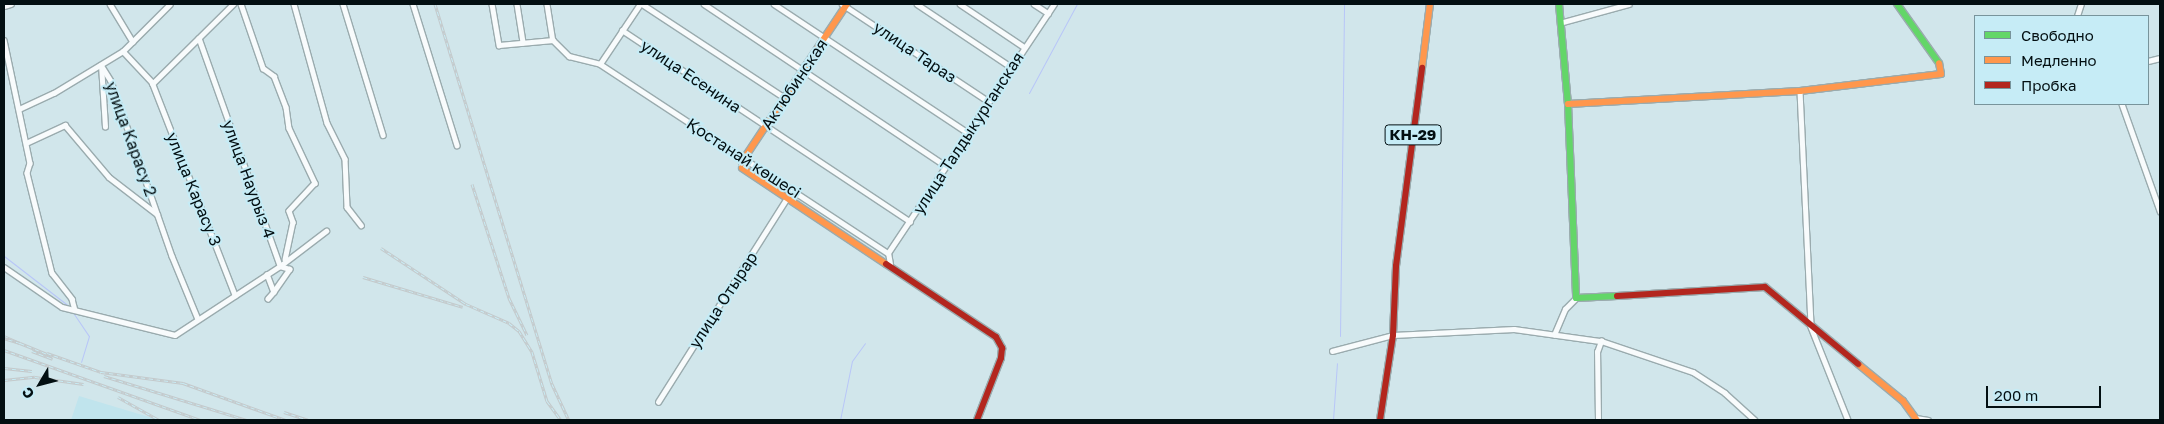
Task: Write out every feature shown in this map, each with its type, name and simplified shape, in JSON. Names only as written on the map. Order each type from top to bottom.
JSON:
[{"type":"street","points":[[4,6],[10,4]]},
{"type":"street","points":[[110,4],[133,42]]},
{"type":"street","name":"улица Карасу 2","points":[[19,109],[54,93],[123,51],[170,4]]},
{"type":"street","points":[[152,84],[233,4]]},
{"type":"street","points":[[241,4],[264,68],[274,76],[286,108],[289,128],[315,183],[289,211],[292,228],[285,259]]},
{"type":"street","points":[[294,4],[327,124],[345,159],[347,207],[361,226]]},
{"type":"street","points":[[343,4],[383,135]]},
{"type":"street","points":[[413,4],[456,145]]},
{"type":"street","points":[[492,4],[498,45],[553,40],[547,4]]},
{"type":"street","points":[[517,4],[523,43]]},
{"type":"street","points":[[600,64],[641,4]]},
{"type":"street","name":"улица Есенина","points":[[641,4],[785,98]]},
{"type":"street","points":[[704,4],[946,166]]},
{"type":"street","points":[[774,4],[968,133]]},
{"type":"street","points":[[917,4],[1011,67]]},
{"type":"street","points":[[960,4],[1024,47]]},
{"type":"street","points":[[1034,4],[1048,13]]},
{"type":"street","name":"улица Талдыкурганская","points":[[888,252],[1054,4]]},
{"type":"street","name":"КН-29","points":[[1380,420],[1393,335],[1396,266],[1430,4]]},
{"type":"street","points":[[1559,4],[1563,22],[1568,104],[1576,298]]},
{"type":"street","points":[[1563,22],[1629,4]]},
{"type":"street","points":[[1568,104],[1663,101],[1800,91],[1941,74],[1942,68],[1896,4]]},
{"type":"street","name":"Актюбинская","points":[[787,198],[744,170],[741,164],[845,5]]},
{"type":"street","name":"улица Тараз","points":[[845,5],[988,101]]},
{"type":"street","name":"улица Есенина","points":[[622,30],[910,221]]},
{"type":"street","name":"улица Наурыз 4","points":[[199,38],[280,266]]},
{"type":"street","points":[[4,40],[30,163],[27,173],[52,273],[72,299],[75,310]]},
{"type":"street","name":"Қостанай көшесі","points":[[553,40],[569,56],[600,64],[888,252]]},
{"type":"street","name":"улица Карасу 3","points":[[123,51],[152,84],[235,295]]},
{"type":"street","name":"улица Карасу 2","points":[[101,65],[106,127]]},
{"type":"street","name":"улица Карасу 2","points":[[101,65],[111,81],[157,214],[198,319]]},
{"type":"street","points":[[1800,91],[1812,327],[1848,420]]},
{"type":"street","points":[[2122,105],[2160,212]]},
{"type":"street","name":"улица Карасу 2","points":[[26,143],[65,125],[109,177],[157,214]]},
{"type":"street","points":[[787,198],[890,264],[996,338],[1000,344],[1001,358],[977,420]]},
{"type":"street","name":"улица Отырар","points":[[658,402],[787,198]]},
{"type":"street","name":"улица Наурыз 4","points":[[280,266],[285,259],[326,231]]},
{"type":"street","points":[[888,252],[890,264]]},
{"type":"street","points":[[4,267],[62,307],[175,335],[280,266],[290,269],[268,299]]},
{"type":"street","points":[[267,274],[274,292]]},
{"type":"street","points":[[1554,335],[1564,309],[1576,298],[1765,287],[1903,401],[1916,419],[1928,420]]},
{"type":"street","points":[[1332,351],[1393,335],[1514,329],[1601,340],[1693,372],[1725,393],[1755,420]]},
{"type":"street","points":[[1598,420],[1597,352],[1601,340]]},
{"type":"shaded area","points":[[79,396],[139,414],[161,420],[71,420]]},
{"type":"waterway","points":[[1029,93],[1077,4]]},
{"type":"waterway","points":[[1340,336],[1344,4]]},
{"type":"waterway","points":[[4,256],[70,307]]},
{"type":"waterway","points":[[72,311],[89,336],[81,362]]},
{"type":"waterway","points":[[840,420],[852,361],[865,343]]},
{"type":"waterway","points":[[1333,420],[1337,363]]},
{"type":"railway","points":[[435,4],[552,384],[569,420]]},
{"type":"railway","points":[[472,184],[509,298],[527,335]]},
{"type":"railway","points":[[381,248],[466,304],[509,323],[519,331],[532,352],[547,401],[561,420]]},
{"type":"railway","points":[[363,277],[463,307]]},
{"type":"railway","points":[[4,336],[20,343],[4,338]]},
{"type":"railway","points":[[20,343],[52,356]]},
{"type":"railway","points":[[4,350],[201,420]]},
{"type":"railway","points":[[32,351],[53,359]]},
{"type":"railway","points":[[47,353],[101,372],[183,383],[286,420]]},
{"type":"railway","points":[[4,368],[32,371]]},
{"type":"railway","points":[[104,376],[247,420]]},
{"type":"railway","points":[[4,380],[35,377],[84,384]]},
{"type":"railway","points":[[118,397],[159,420]]},
{"type":"railway","points":[[284,412],[308,420]]},
{"type":"traffic: fast","points":[[1559,4],[1568,104],[1576,298],[1617,296]]},
{"type":"traffic: fast","points":[[1897,4],[1939,63]]},
{"type":"traffic: slow","points":[[847,4],[745,157],[742,168],[886,264]]},
{"type":"traffic: slow","points":[[1422,68],[1430,4]]},
{"type":"traffic: slow","points":[[1568,104],[1800,91],[1941,74],[1939,63]]},
{"type":"traffic: slow","points":[[1858,364],[1903,401],[1917,420]]},
{"type":"traffic: jam","points":[[1380,420],[1393,335],[1396,266],[1422,68]]},
{"type":"traffic: jam","points":[[886,264],[996,337],[1002,348],[1001,358],[977,420]]},
{"type":"traffic: jam","points":[[1617,296],[1765,287],[1858,364]]}]
